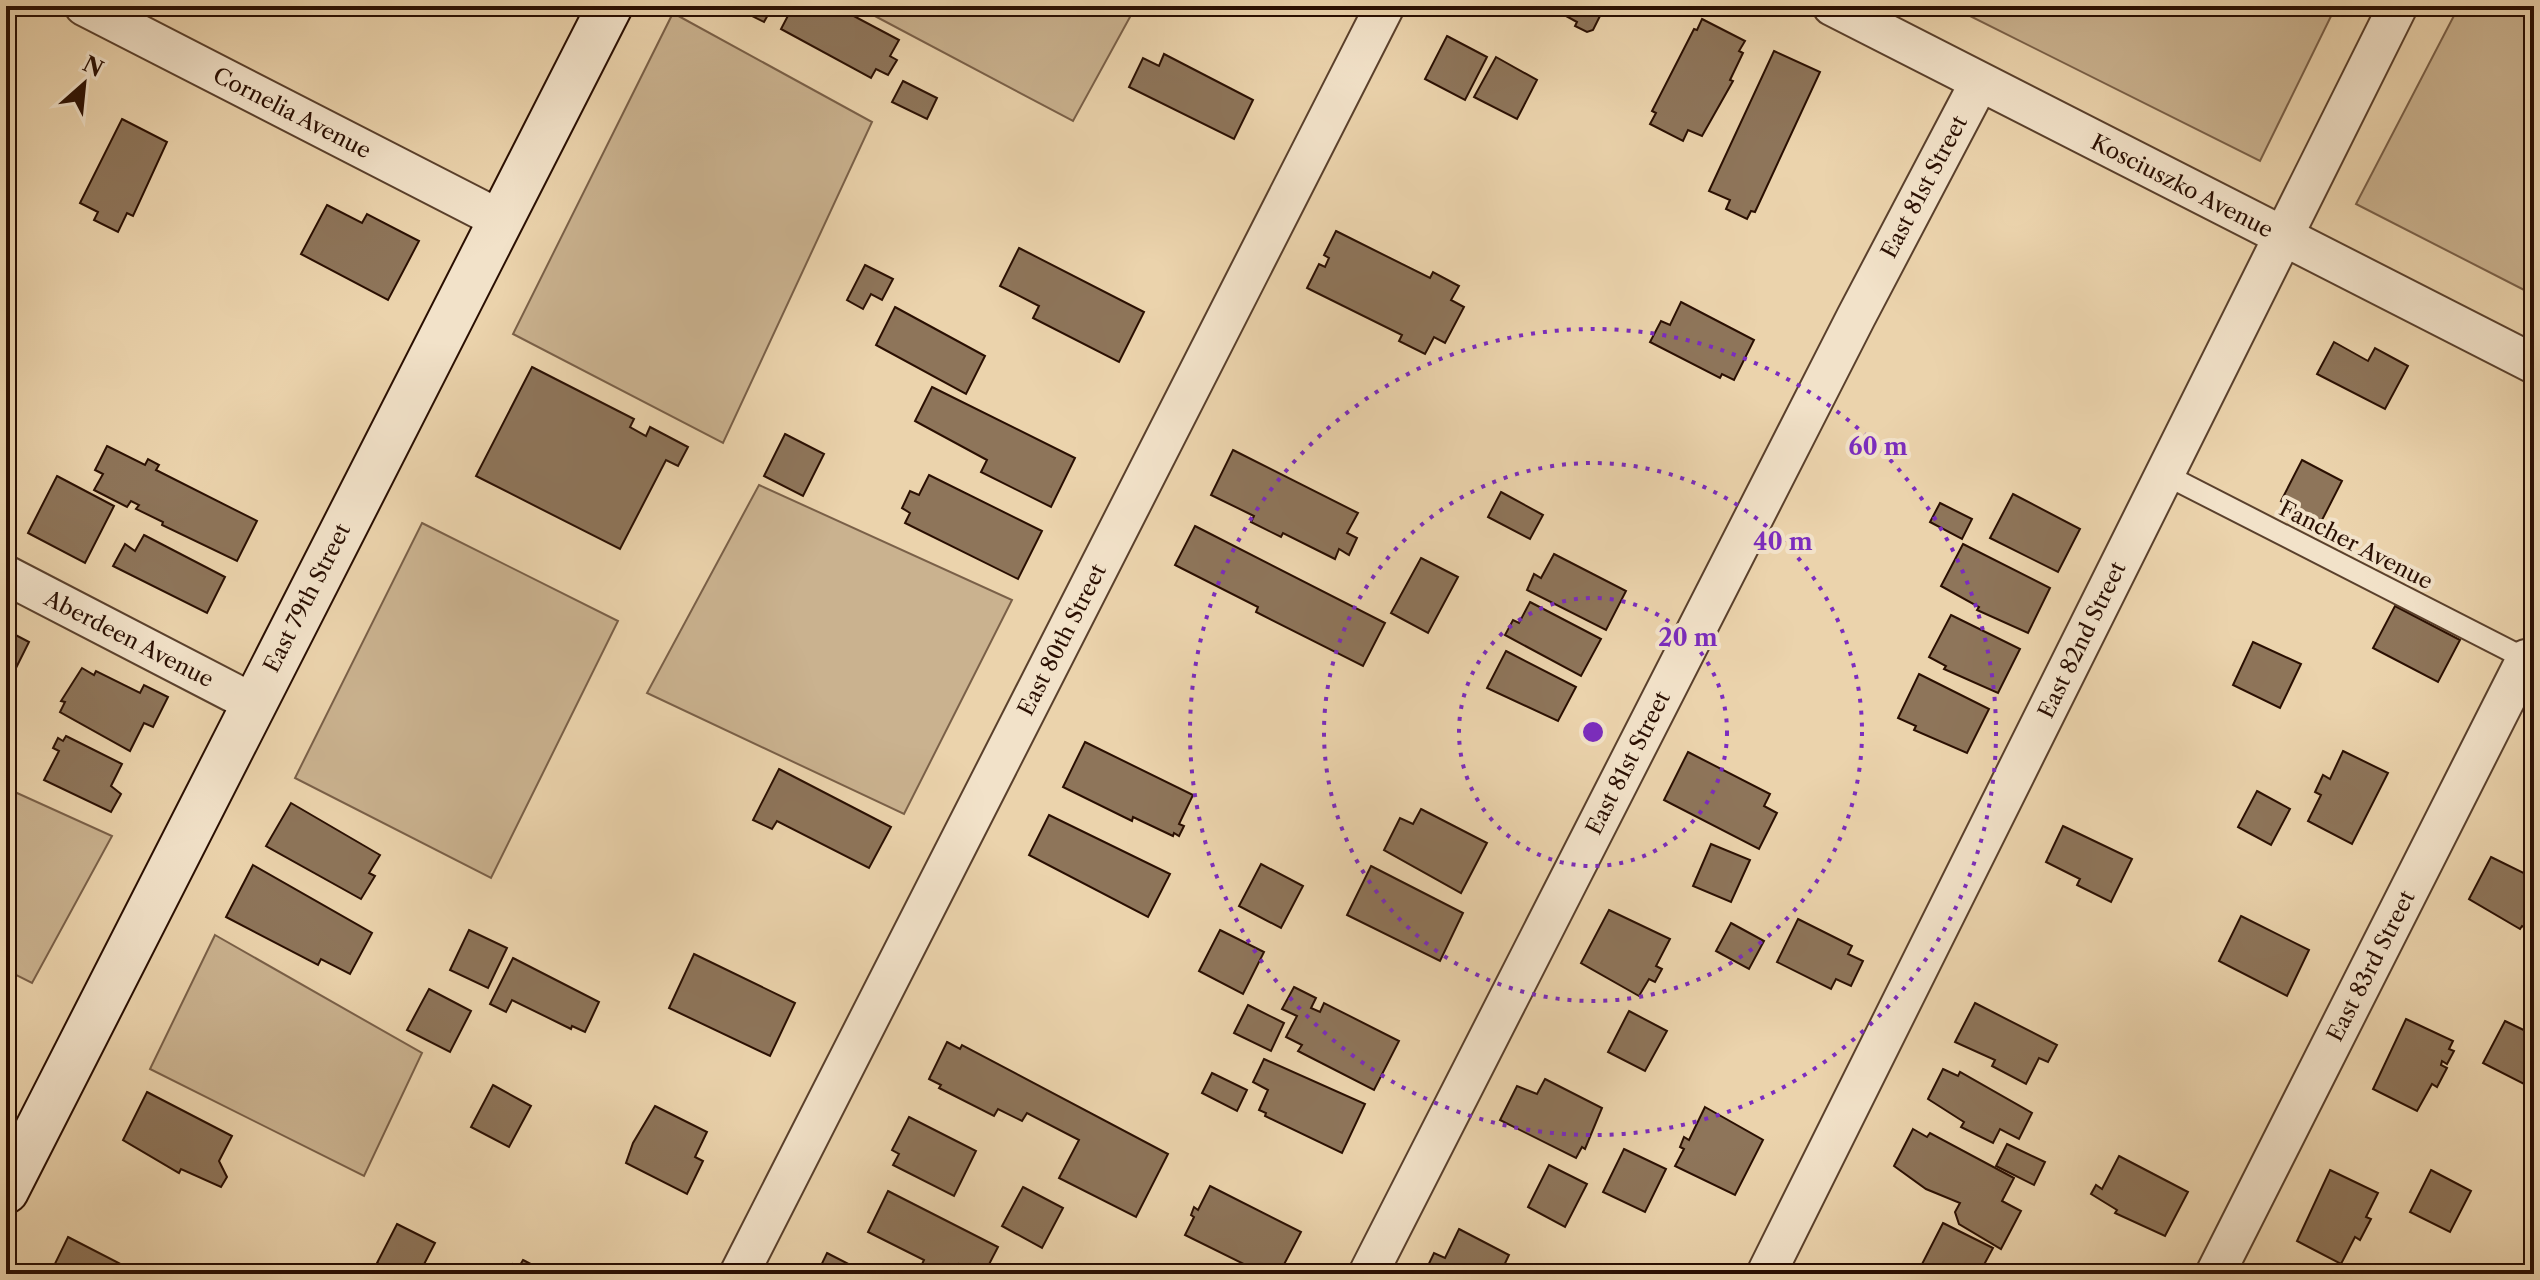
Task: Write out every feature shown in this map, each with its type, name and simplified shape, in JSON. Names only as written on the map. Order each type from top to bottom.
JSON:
[{"type":"main road","name":"East 79th Street","points":[[9,1178],[610,6]]},
{"type":"street","name":"Cornelia Avenue","points":[[84,6],[501,220]]},
{"type":"street","name":"East 80th Street","points":[[739,1274],[1385,6]]},
{"type":"street","name":"Kosciuszko Avenue","points":[[1832,6],[2534,364]]},
{"type":"street","name":"East 82nd Street","points":[[1766,1274],[2280,236],[2398,6]]},
{"type":"street","name":"East 81st Street","points":[[1368,1274],[1848,331],[1979,83]]},
{"type":"street","name":"Aberdeen Avenue","points":[[6,575],[253,703]]},
{"type":"street","name":"East 83rd Street","points":[[2215,1274],[2526,659]]},
{"type":"lane","name":"Fancher Avenue","points":[[2164,474],[2526,659]]},
{"type":"shaded area","points":[[856,6],[1136,6],[1073,121]]},
{"type":"shaded area","points":[[1950,6],[2336,6],[2260,161]]},
{"type":"shaded area","points":[[2459,6],[2534,6],[2534,295],[2356,204]]},
{"type":"shaded area","points":[[673,13],[872,122],[723,443],[513,334]]},
{"type":"shaded area","points":[[759,485],[1012,600],[904,814],[647,693]]},
{"type":"shaded area","points":[[422,523],[618,621],[491,878],[295,778]]},
{"type":"shaded area","points":[[6,788],[112,836],[32,983],[6,970]]},
{"type":"shaded area","points":[[215,935],[422,1053],[364,1176],[150,1069]]},
{"type":"building","points":[[732,6],[773,6],[764,22]]},
{"type":"building","points":[[793,6],[835,6],[899,40],[890,56],[897,60],[888,75],[876,69],[871,78],[781,29]]},
{"type":"building","points":[[1548,6],[1605,6],[1593,30],[1587,32],[1575,26],[1577,22]]},
{"type":"building","points":[[1702,19],[1745,41],[1739,51],[1743,53],[1730,80],[1733,81],[1702,136],[1688,130],[1683,141],[1650,124],[1656,113],[1652,111]]},
{"type":"building","points":[[1447,36],[1487,57],[1465,100],[1425,79]]},
{"type":"building","points":[[1774,51],[1820,72],[1755,212],[1751,211],[1747,219],[1726,209],[1730,200],[1709,191]]},
{"type":"building","points":[[1164,54],[1253,100],[1234,139],[1129,87],[1143,58],[1159,66]]},
{"type":"building","points":[[1496,57],[1537,80],[1517,119],[1474,97]]},
{"type":"building","points":[[903,81],[937,98],[927,119],[892,102]]},
{"type":"building","points":[[122,119],[167,142],[133,216],[127,213],[118,232],[94,220],[98,212],[80,203]]},
{"type":"building","points":[[327,205],[362,223],[367,214],[419,241],[388,300],[301,254]]},
{"type":"building","points":[[1336,231],[1430,278],[1433,272],[1459,286],[1451,300],[1464,307],[1445,343],[1434,337],[1425,354],[1399,341],[1402,335],[1307,288],[1319,264],[1325,267],[1329,258],[1324,255]]},
{"type":"building","points":[[1019,248],[1144,312],[1119,362],[1033,318],[1039,306],[1000,286]]},
{"type":"building","points":[[865,265],[893,279],[882,300],[871,294],[863,309],[847,300]]},
{"type":"building","points":[[1681,302],[1754,340],[1734,380],[1722,374],[1720,378],[1650,342],[1661,321],[1670,325]]},
{"type":"building","points":[[895,307],[985,356],[966,394],[876,345]]},
{"type":"building","points":[[2334,342],[2368,361],[2375,348],[2408,366],[2385,409],[2317,374]]},
{"type":"building","points":[[532,367],[634,419],[630,427],[646,436],[650,427],[688,447],[678,466],[666,460],[620,549],[476,476]]},
{"type":"building","points":[[932,387],[1075,458],[1051,507],[981,472],[987,460],[915,421]]},
{"type":"building","points":[[785,434],[824,454],[803,496],[764,476]]},
{"type":"building","points":[[107,446],[145,465],[148,459],[159,465],[156,470],[257,521],[237,561],[162,525],[163,522],[136,509],[139,505],[131,501],[127,507],[94,490],[103,474],[95,470]]},
{"type":"building","points":[[1233,450],[1358,513],[1347,533],[1357,538],[1349,555],[1339,549],[1335,559],[1283,533],[1281,537],[1251,522],[1254,516],[1211,495]]},
{"type":"building","points":[[2302,460],[2342,481],[2321,522],[2281,501]]},
{"type":"building","points":[[929,475],[1042,531],[1018,579],[905,523],[910,513],[902,508],[910,491],[919,495]]},
{"type":"building","points":[[57,476],[114,506],[85,563],[28,533]]},
{"type":"building","points":[[1501,492],[1543,515],[1530,539],[1488,517]]},
{"type":"building","points":[[2013,494],[2080,529],[2058,572],[1990,538]]},
{"type":"building","points":[[1940,503],[1972,519],[1962,539],[1930,522]]},
{"type":"building","points":[[1195,526],[1385,623],[1363,666],[1256,612],[1258,607],[1175,565]]},
{"type":"building","points":[[144,535],[225,577],[207,613],[113,566],[125,544],[135,551]]},
{"type":"building","points":[[1963,544],[2050,588],[2028,633],[1977,610],[1979,607],[1941,586]]},
{"type":"building","points":[[1554,554],[1626,591],[1606,630],[1527,590],[1534,574],[1541,578]]},
{"type":"building","points":[[1421,558],[1458,577],[1428,633],[1391,613]]},
{"type":"building","points":[[1530,602],[1601,639],[1581,676],[1505,635],[1513,620],[1519,623]]},
{"type":"building","points":[[2395,606],[2460,640],[2438,682],[2373,648]]},
{"type":"building","points":[[1951,615],[2020,649],[1998,693],[1944,669],[1946,666],[1929,657]]},
{"type":"building","points":[[6,630],[29,642],[9,682],[6,681]]},
{"type":"building","points":[[2253,642],[2301,664],[2280,708],[2233,685]]},
{"type":"building","points":[[1506,651],[1576,687],[1558,721],[1487,688]]},
{"type":"building","points":[[82,668],[94,675],[96,671],[140,693],[144,685],[168,697],[153,727],[144,723],[130,751],[60,712],[65,702],[61,701]]},
{"type":"building","points":[[1919,674],[1989,709],[1967,753],[1914,730],[1916,726],[1898,718]]},
{"type":"building","points":[[66,736],[122,764],[111,786],[121,794],[111,812],[44,780],[59,751],[53,748],[58,738],[63,741]]},
{"type":"building","points":[[1085,742],[1193,795],[1179,824],[1184,826],[1179,836],[1133,817],[1132,821],[1063,787]]},
{"type":"building","points":[[2343,751],[2388,773],[2352,844],[2308,821],[2321,795],[2315,792],[2323,775],[2330,779]]},
{"type":"building","points":[[1688,752],[1770,794],[1764,806],[1777,813],[1759,849],[1664,800]]},
{"type":"building","points":[[779,769],[891,827],[869,868],[777,821],[772,829],[753,820]]},
{"type":"building","points":[[2257,791],[2290,809],[2271,845],[2238,827]]},
{"type":"building","points":[[291,803],[380,855],[369,873],[375,876],[361,899],[266,846]]},
{"type":"building","points":[[1421,809],[1487,843],[1461,893],[1384,850],[1400,818],[1413,824]]},
{"type":"building","points":[[1049,815],[1170,874],[1148,917],[1029,855]]},
{"type":"building","points":[[2063,826],[2132,859],[2111,902],[2077,885],[2080,879],[2046,862]]},
{"type":"building","points":[[1711,844],[1750,860],[1731,902],[1693,886]]},
{"type":"building","points":[[2491,857],[2534,878],[2534,932],[2522,926],[2520,929],[2469,899]]},
{"type":"building","points":[[1261,864],[1303,886],[1281,928],[1239,906]]},
{"type":"building","points":[[253,865],[372,933],[350,974],[321,959],[318,965],[226,917]]},
{"type":"building","points":[[1371,866],[1463,913],[1440,961],[1347,915]]},
{"type":"building","points":[[1609,910],[1670,939],[1656,966],[1662,969],[1655,982],[1649,979],[1639,996],[1581,963]]},
{"type":"building","points":[[2241,916],[2309,950],[2287,996],[2219,961]]},
{"type":"building","points":[[1798,919],[1852,946],[1848,954],[1863,961],[1851,986],[1836,979],[1831,989],[1777,962]]},
{"type":"building","points":[[1731,923],[1764,941],[1749,969],[1716,951]]},
{"type":"building","points":[[469,930],[507,948],[488,988],[450,970]]},
{"type":"building","points":[[1220,930],[1264,952],[1243,994],[1199,971]]},
{"type":"building","points":[[694,954],[795,1003],[770,1056],[669,1008]]},
{"type":"building","points":[[513,958],[599,1002],[585,1032],[572,1026],[571,1029],[512,1000],[506,1012],[490,1004]]},
{"type":"building","points":[[1294,987],[1316,998],[1311,1008],[1320,1012],[1324,1003],[1399,1041],[1374,1090],[1298,1051],[1302,1045],[1286,1037],[1297,1016],[1282,1009]]},
{"type":"building","points":[[429,989],[471,1011],[450,1052],[407,1030]]},
{"type":"building","points":[[1975,1003],[2057,1045],[2048,1062],[2039,1058],[2026,1084],[1992,1066],[1995,1060],[1955,1042]]},
{"type":"building","points":[[1248,1005],[1284,1023],[1271,1051],[1234,1033]]},
{"type":"building","points":[[1629,1011],[1667,1031],[1645,1071],[1608,1052]]},
{"type":"building","points":[[2406,1019],[2453,1041],[2449,1049],[2454,1051],[2447,1064],[2442,1061],[2441,1065],[2447,1068],[2437,1087],[2432,1084],[2417,1111],[2373,1089]]},
{"type":"building","points":[[2505,1021],[2534,1035],[2534,1065],[2524,1084],[2483,1063]]},
{"type":"building","points":[[947,1042],[960,1049],[962,1045],[1168,1154],[1136,1217],[1059,1178],[1079,1140],[1027,1113],[1022,1121],[998,1109],[994,1116],[939,1088],[941,1085],[929,1079]]},
{"type":"building","points":[[1264,1059],[1365,1104],[1342,1153],[1265,1116],[1266,1113],[1259,1110],[1268,1090],[1253,1082]]},
{"type":"building","points":[[1943,1069],[1958,1076],[1960,1072],[2032,1113],[2019,1139],[2000,1129],[1993,1143],[1961,1127],[1964,1122],[1928,1099]]},
{"type":"building","points":[[1212,1073],[1247,1090],[1237,1111],[1202,1093]]},
{"type":"building","points":[[1545,1079],[1602,1108],[1585,1149],[1582,1147],[1576,1158],[1500,1120],[1517,1086],[1537,1094]]},
{"type":"building","points":[[493,1085],[531,1106],[509,1147],[471,1127]]},
{"type":"building","points":[[147,1092],[232,1136],[219,1161],[227,1177],[221,1187],[181,1169],[179,1173],[123,1140]]},
{"type":"building","points":[[655,1106],[707,1132],[695,1157],[703,1161],[687,1194],[626,1163],[633,1143]]},
{"type":"building","points":[[1705,1107],[1763,1140],[1735,1195],[1675,1166],[1684,1149],[1680,1147],[1684,1137],[1689,1140]]},
{"type":"building","points":[[909,1117],[976,1151],[954,1196],[893,1165],[899,1154],[892,1150]]},
{"type":"building","points":[[1913,1129],[1927,1137],[1930,1133],[2014,1178],[2002,1201],[2021,1211],[2001,1249],[1959,1224],[1955,1212],[1960,1203],[1926,1189],[1894,1166]]},
{"type":"building","points":[[2007,1144],[2045,1162],[2034,1185],[1996,1166]]},
{"type":"building","points":[[1624,1149],[1666,1169],[1645,1212],[1603,1192]]},
{"type":"building","points":[[2119,1156],[2188,1192],[2165,1236],[2115,1213],[2117,1210],[2091,1194],[2096,1185],[2102,1189]]},
{"type":"building","points":[[1549,1165],[1587,1184],[1565,1227],[1528,1207]]},
{"type":"building","points":[[2330,1170],[2378,1193],[2366,1217],[2371,1219],[2360,1240],[2355,1237],[2341,1264],[2297,1241]]},
{"type":"building","points":[[2431,1170],[2471,1191],[2450,1232],[2410,1212]]},
{"type":"building","points":[[1210,1186],[1301,1232],[1279,1274],[1264,1274],[1185,1235],[1194,1217],[1191,1215],[1194,1207],[1198,1210]]},
{"type":"building","points":[[1023,1187],[1063,1208],[1042,1248],[1002,1226]]},
{"type":"building","points":[[888,1191],[998,1247],[984,1274],[959,1264],[954,1274],[918,1273],[924,1260],[868,1232]]},
{"type":"building","points":[[1943,1223],[1993,1248],[1979,1274],[1917,1274]]},
{"type":"building","points":[[397,1224],[435,1243],[419,1274],[401,1274],[377,1263]]},
{"type":"building","points":[[1459,1229],[1509,1255],[1500,1274],[1424,1274],[1434,1253],[1445,1258]]},
{"type":"building","points":[[68,1237],[140,1274],[50,1274]]},
{"type":"building","points":[[827,1253],[868,1274],[817,1274]]},
{"type":"building","points":[[523,1260],[550,1274],[508,1274],[513,1264],[519,1267]]}]
